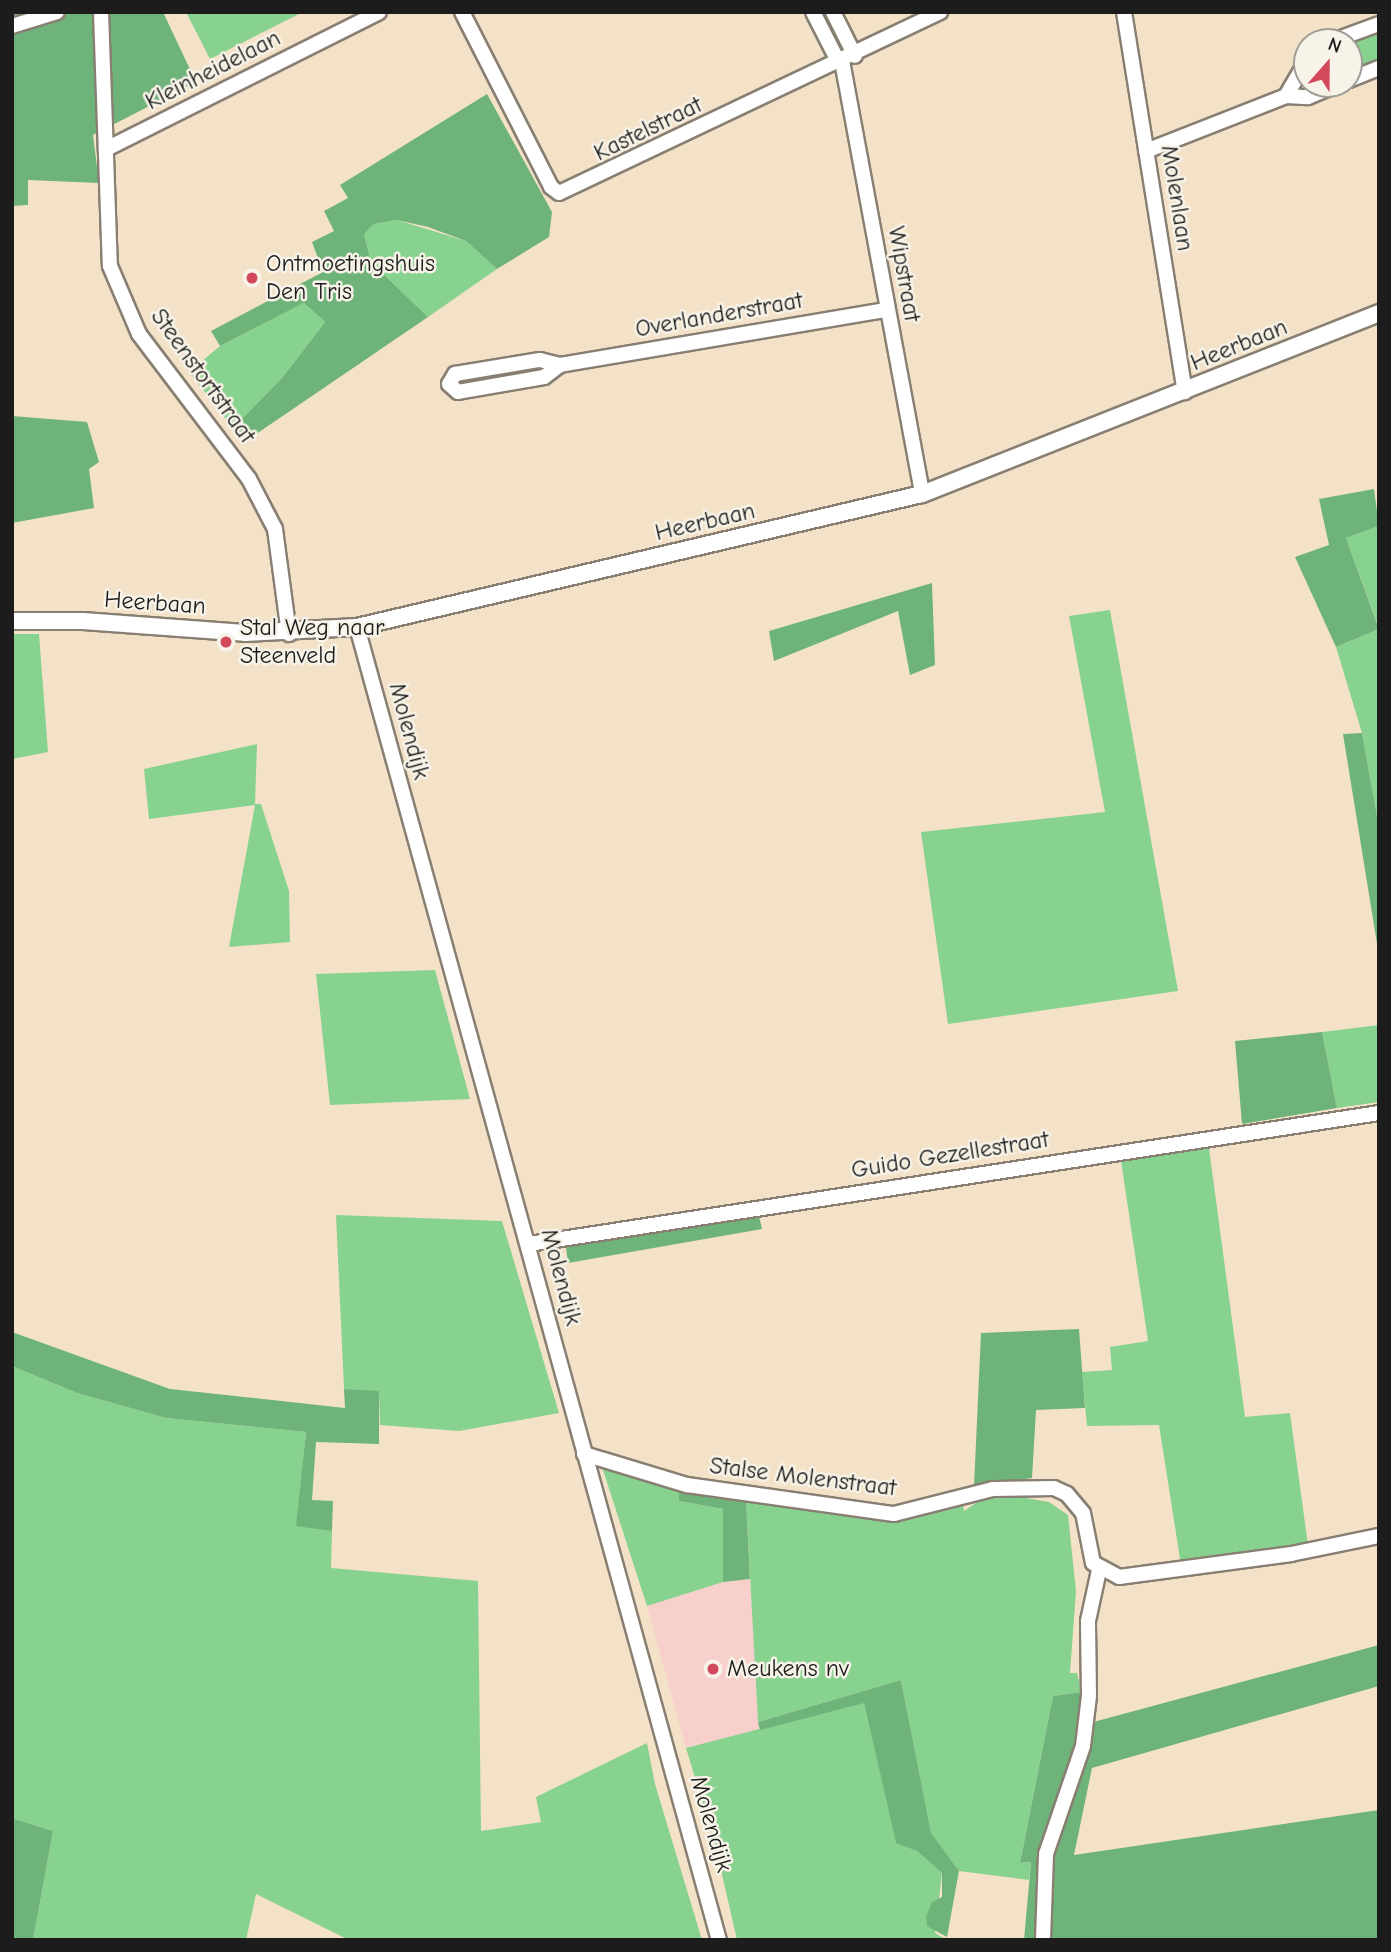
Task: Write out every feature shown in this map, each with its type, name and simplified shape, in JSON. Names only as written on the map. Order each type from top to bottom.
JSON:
[{"type":"street","points":[[12,26],[57,12]]},
{"type":"street","name":"Steenstortstraat","points":[[101,12],[110,266],[139,334],[250,478],[275,529],[289,634]]},
{"type":"street","name":"Kleinheidelaan","points":[[106,149],[379,12]]},
{"type":"street","name":"Kastelstraat","points":[[462,12],[551,187],[559,194],[940,12]]},
{"type":"street","name":"Wipstraat","points":[[813,12],[845,59]]},
{"type":"street","name":"Wipstraat","points":[[833,12],[845,59],[886,310],[922,494]]},
{"type":"street","name":"Molenlaan","points":[[1124,12],[1185,392]]},
{"type":"street","points":[[1286,96],[1293,84]]},
{"type":"street","points":[[1146,151],[1286,96],[1293,96]]},
{"type":"street","name":"Overlanderstraat","points":[[560,365],[544,377],[470,390],[458,392],[449,384],[455,374],[540,360],[560,365],[886,310]]},
{"type":"street","name":"Heerbaan","points":[[12,621],[289,634],[357,627],[922,494],[1379,313]]},
{"type":"street","name":"Molendijk","points":[[357,627],[530,1244],[584,1454],[719,1940]]},
{"type":"street","name":"Guido Gezellestraat","points":[[530,1244],[1379,1113]]},
{"type":"street","name":"Stalse Molenstraat","points":[[584,1454],[687,1485],[894,1514],[993,1489],[1054,1488],[1067,1494],[1083,1513],[1090,1553],[1099,1570]]},
{"type":"street","points":[[1042,1940],[1046,1854],[1083,1746],[1089,1696],[1087,1621],[1099,1570],[1119,1577],[1291,1554],[1379,1536]]},
{"type":"shaded area","points":[[750,1579],[760,1730],[686,1748],[647,1606],[723,1582]]},
{"type":"green space","points":[[12,12],[163,12],[196,82],[93,135],[99,183],[28,180],[28,205],[12,206]]},
{"type":"green space","points":[[186,12],[303,12],[210,59]]},
{"type":"green space","points":[[1379,29],[1379,63],[1363,69],[1363,36]]},
{"type":"green space","points":[[487,94],[552,212],[549,237],[497,269],[466,241],[428,227],[397,220],[374,224],[364,234],[371,262],[428,317],[243,443],[233,428],[282,378],[325,322],[304,303],[220,346],[211,331],[323,272],[312,242],[334,231],[324,211],[348,198],[340,185]]},
{"type":"green space","points":[[397,220],[466,241],[497,269],[428,317],[371,262],[364,234],[374,224]]},
{"type":"green space","points":[[304,303],[325,322],[282,378],[233,428],[189,372],[220,346]]},
{"type":"green space","points":[[12,416],[87,422],[99,462],[89,469],[94,508],[12,523]]},
{"type":"green space","points":[[1374,489],[1379,526],[1346,538],[1379,629],[1336,647],[1295,557],[1329,545],[1319,499]]},
{"type":"green space","points":[[1379,526],[1379,628],[1346,538]]},
{"type":"green space","points":[[932,583],[935,665],[910,675],[898,611],[774,661],[769,631]]},
{"type":"green space","points":[[1110,610],[1178,991],[948,1024],[921,832],[1105,812],[1069,616]]},
{"type":"green space","points":[[1379,629],[1379,827],[1362,733],[1336,647]]},
{"type":"green space","points":[[12,634],[39,634],[48,752],[12,759]]},
{"type":"green space","points":[[1362,733],[1379,827],[1379,956],[1343,734]]},
{"type":"green space","points":[[257,744],[255,804],[261,804],[289,891],[290,942],[229,947],[255,805],[149,819],[144,769]]},
{"type":"green space","points":[[435,970],[470,1099],[330,1105],[316,974]]},
{"type":"green space","points":[[1379,1025],[1379,1102],[1337,1108],[1322,1032]]},
{"type":"green space","points":[[1322,1032],[1337,1108],[1242,1124],[1235,1041]]},
{"type":"green space","points":[[1209,1148],[1245,1417],[1290,1413],[1308,1545],[1181,1565],[1159,1425],[1087,1426],[1082,1372],[1112,1370],[1110,1347],[1148,1341],[1121,1161]]},
{"type":"green space","points":[[336,1215],[502,1221],[559,1413],[459,1431],[380,1425],[379,1392],[344,1389]]},
{"type":"green space","points":[[759,1216],[762,1229],[568,1263],[566,1247]]},
{"type":"green space","points":[[1079,1329],[1085,1408],[1036,1410],[1032,1478],[974,1486],[981,1333]]},
{"type":"green space","points":[[12,1332],[170,1389],[345,1408],[344,1389],[379,1391],[379,1444],[316,1442],[312,1500],[333,1501],[332,1531],[296,1526],[306,1432],[166,1418],[77,1393],[12,1366]]},
{"type":"green space","points":[[12,1366],[77,1393],[166,1418],[306,1432],[297,1525],[332,1531],[331,1568],[478,1581],[481,1831],[541,1822],[536,1797],[647,1743],[655,1784],[702,1940],[349,1940],[256,1894],[246,1940],[33,1940],[53,1831],[12,1818]]},
{"type":"green space","points":[[611,1467],[679,1489],[679,1501],[723,1509],[723,1582],[647,1606],[603,1470]]},
{"type":"green space","points":[[679,1489],[746,1501],[750,1579],[723,1582],[723,1509],[679,1501]]},
{"type":"green space","points":[[1009,1495],[1049,1502],[1068,1515],[1076,1591],[1070,1673],[1077,1673],[1082,1692],[1053,1696],[1020,1863],[1031,1862],[1029,1880],[959,1871],[931,1834],[901,1680],[758,1722],[746,1501],[908,1519],[963,1504],[964,1511],[982,1499]]},
{"type":"green space","points":[[1379,1645],[1379,1686],[1092,1768],[1074,1855],[1379,1810],[1379,1940],[1024,1940],[1031,1862],[1020,1863],[1053,1696],[1082,1692],[1086,1724]]},
{"type":"green space","points":[[901,1680],[931,1833],[959,1871],[947,1937],[927,1926],[926,1917],[932,1902],[942,1897],[942,1873],[917,1851],[896,1843],[864,1703],[760,1730],[758,1722]]},
{"type":"green space","points":[[864,1702],[896,1842],[917,1851],[942,1873],[935,1933],[947,1940],[737,1940],[715,1844],[686,1748]]},
{"type":"green space","points":[[12,1818],[53,1831],[33,1940],[12,1940]]},
{"type":"place","name":"Ontmoetingshuis Den Tris","points":[[252,278]]},
{"type":"place","name":"Stal Weg naar Steenveld","points":[[226,642]]},
{"type":"place","name":"Meukens nv","points":[[713,1669]]}]
